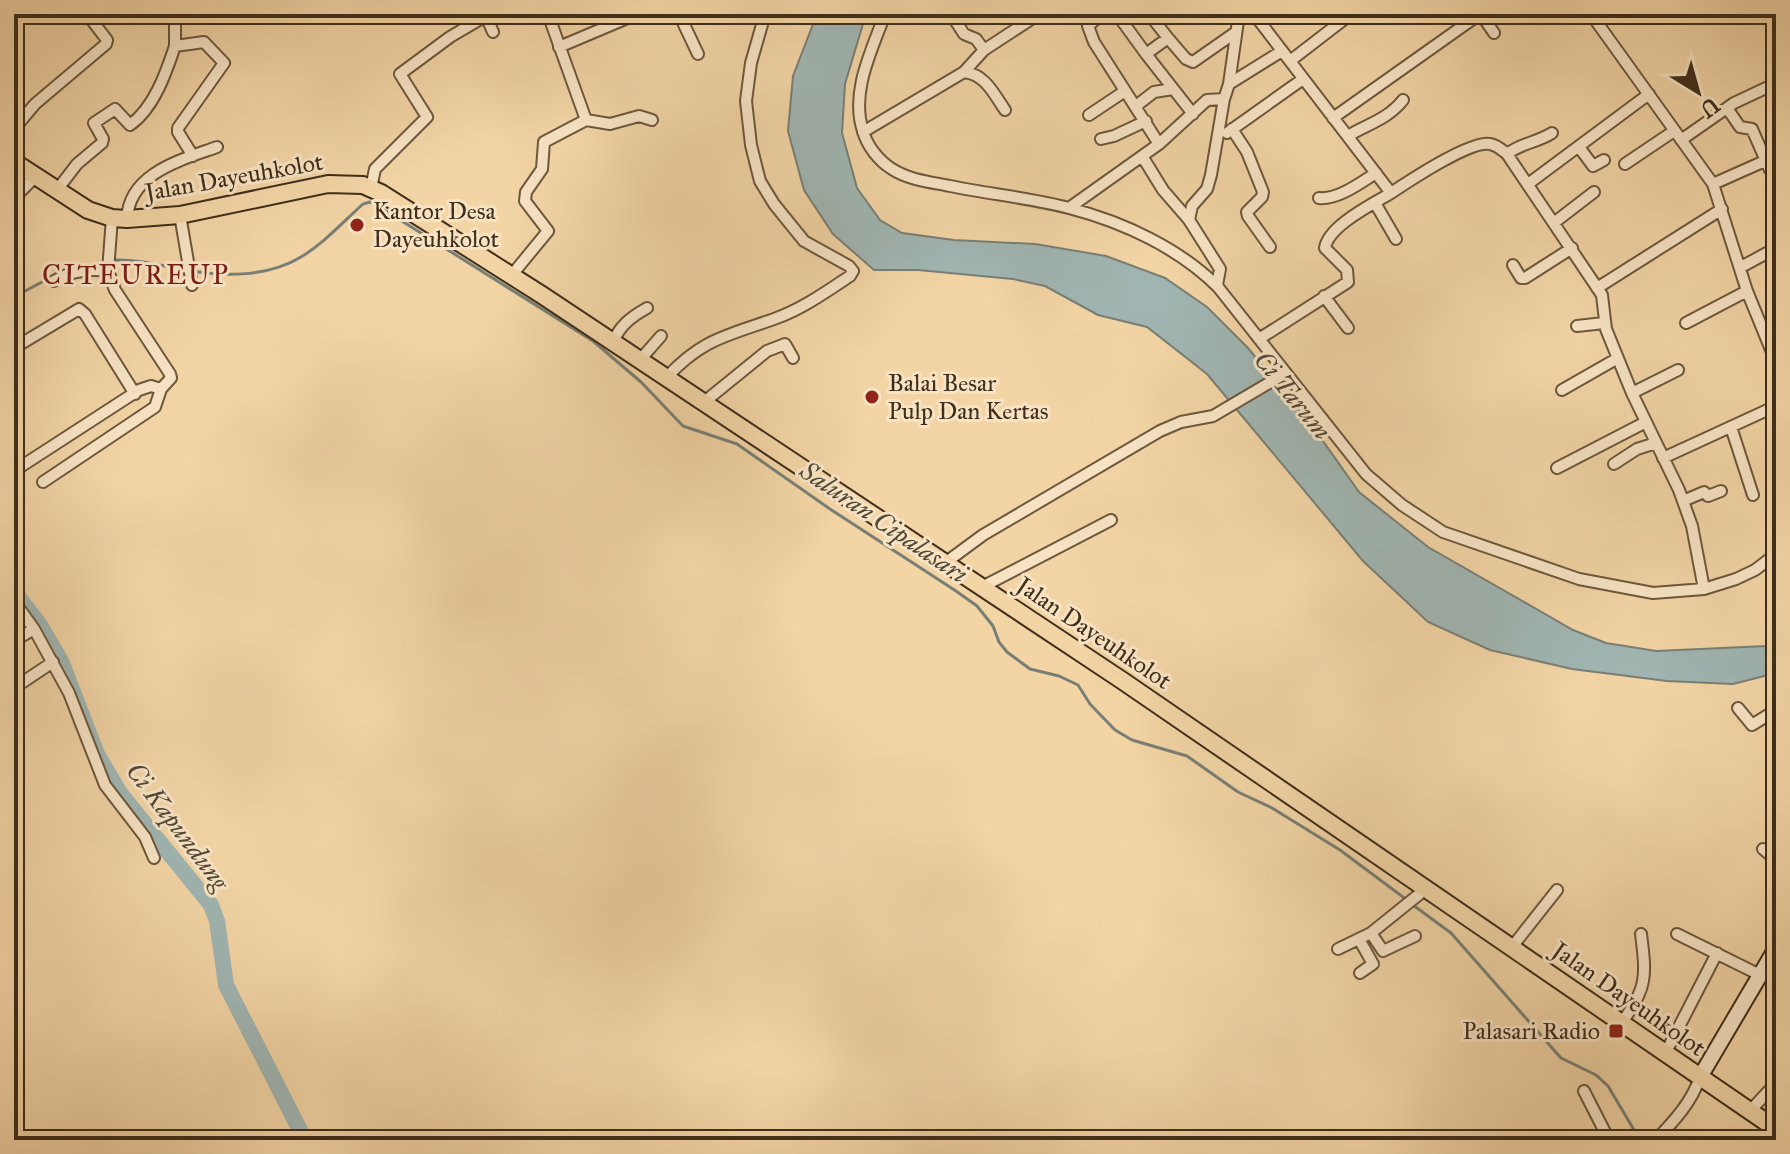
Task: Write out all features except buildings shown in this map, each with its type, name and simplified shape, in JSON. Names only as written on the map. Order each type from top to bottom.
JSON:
[{"type":"main road","name":"Jalan Dayeuhkolot","points":[[14,162],[88,210],[120,219],[180,215],[328,184],[371,188],[400,203],[982,587],[1776,1129]]},
{"type":"main road","points":[[1700,1077],[1776,948]]},
{"type":"street","points":[[14,129],[35,104],[106,44],[107,40],[87,14]]},
{"type":"street","points":[[57,190],[77,164],[102,143],[103,139],[94,123],[115,109],[130,125],[139,118],[168,68],[175,46],[175,14]]},
{"type":"street","points":[[548,14],[586,120]]},
{"type":"street","points":[[559,47],[637,14]]},
{"type":"street","points":[[679,14],[698,54]]},
{"type":"street","points":[[666,378],[682,360],[703,345],[806,304],[852,274],[849,266],[804,241],[762,185],[751,145],[746,101],[751,63],[765,14]]},
{"type":"street","points":[[885,14],[862,82],[859,102],[863,132],[882,162],[919,180],[1069,208],[1147,237],[1194,264],[1217,285],[1366,474],[1402,505],[1443,532],[1564,574],[1613,587],[1653,593],[1704,589],[1755,570],[1776,554]]},
{"type":"street","points":[[951,14],[964,34],[976,39],[984,50]]},
{"type":"street","points":[[863,132],[964,72],[984,50],[1039,14]]},
{"type":"street","points":[[1117,14],[1193,114]]},
{"type":"street","points":[[1149,14],[1191,62],[1236,32]]},
{"type":"street","points":[[1189,220],[1192,206],[1207,189],[1229,84],[1239,14]]},
{"type":"street","points":[[1290,61],[1351,14]]},
{"type":"street","points":[[1333,118],[1466,18],[1480,14],[1494,33]]},
{"type":"street","points":[[1591,14],[1713,184],[1747,291],[1776,362]]},
{"type":"street","points":[[371,188],[375,169],[427,117],[400,74],[455,34],[488,15],[493,32]]},
{"type":"street","points":[[1098,15],[1088,26],[1094,42],[1159,144]]},
{"type":"street","points":[[1260,16],[1282,51],[1391,193]]},
{"type":"street","points":[[1146,54],[1168,38]]},
{"type":"street","points":[[175,46],[204,42],[224,63],[178,128],[193,156]]},
{"type":"street","points":[[1229,84],[1282,51]]},
{"type":"street","points":[[964,72],[974,73],[982,79],[1005,110]]},
{"type":"street","points":[[1217,140],[1303,79]]},
{"type":"street","points":[[1625,164],[1768,87],[1776,94]]},
{"type":"street","points":[[1136,106],[1159,90],[1173,89]]},
{"type":"street","points":[[1089,115],[1125,91]]},
{"type":"street","points":[[1528,184],[1649,94]]},
{"type":"street","points":[[1069,208],[1159,144],[1207,100],[1224,99]]},
{"type":"street","points":[[1348,136],[1365,125],[1375,124],[1403,100]]},
{"type":"street","points":[[1713,184],[1771,164],[1752,129],[1740,127],[1727,108]]},
{"type":"street","points":[[511,276],[548,231],[525,201],[526,192],[542,169],[542,143],[586,120],[610,124],[639,116],[652,120]]},
{"type":"street","points":[[1101,139],[1146,121]]},
{"type":"street","points":[[1232,129],[1247,152],[1263,192],[1247,212],[1248,216],[1270,247]]},
{"type":"street","points":[[1507,154],[1519,145],[1535,143],[1552,133]]},
{"type":"street","points":[[1259,339],[1348,282],[1347,270],[1325,248],[1327,240],[1338,229],[1439,164],[1478,145],[1493,145],[1507,154],[1555,222],[1605,303],[1604,323],[1692,526],[1704,589]]},
{"type":"street","points":[[43,482],[155,407],[161,389],[171,378],[115,290],[108,266],[120,219],[148,177],[158,170],[217,147]]},
{"type":"street","points":[[1579,147],[1594,166],[1604,160]]},
{"type":"street","points":[[1142,156],[1220,269],[1217,285]]},
{"type":"street","points":[[1319,198],[1326,199],[1342,192],[1376,173]]},
{"type":"street","points":[[14,198],[36,176]]},
{"type":"street","points":[[1555,222],[1594,192]]},
{"type":"street","points":[[1375,203],[1396,239]]},
{"type":"street","points":[[1597,288],[1722,209]]},
{"type":"street","points":[[180,215],[191,276]]},
{"type":"street","points":[[1513,265],[1521,278],[1525,278],[1572,248]]},
{"type":"street","points":[[1741,267],[1776,248]]},
{"type":"street","points":[[54,281],[77,271],[108,266]]},
{"type":"street","points":[[1686,323],[1747,291]]},
{"type":"street","points":[[1324,296],[1348,328]]},
{"type":"street","points":[[613,343],[617,332],[647,308]]},
{"type":"street","points":[[14,348],[79,309],[135,394]]},
{"type":"street","points":[[1577,326],[1604,323]]},
{"type":"street","points":[[639,361],[661,336]]},
{"type":"street","points":[[703,403],[767,351],[785,344],[793,358]]},
{"type":"street","points":[[1562,390],[1618,358]]},
{"type":"street","points":[[1632,393],[1678,370]]},
{"type":"street","points":[[945,563],[983,535],[1160,431],[1181,422],[1205,419],[1286,373]]},
{"type":"street","points":[[14,471],[146,386],[161,389]]},
{"type":"street","points":[[1663,458],[1776,406]]},
{"type":"street","points":[[1557,468],[1646,422]]},
{"type":"street","points":[[1731,427],[1753,495]]},
{"type":"street","points":[[1614,464],[1637,449],[1656,443]]},
{"type":"street","points":[[1683,501],[1704,492],[1708,496],[1721,491]]},
{"type":"street","points":[[982,587],[1111,520]]},
{"type":"street","points":[[14,601],[34,629],[69,693],[105,785],[145,837],[154,858]]},
{"type":"street","points":[[14,641],[34,629]]},
{"type":"street","points":[[14,688],[53,662]]},
{"type":"street","points":[[1738,708],[1752,725],[1776,710]]},
{"type":"street","points":[[1763,849],[1776,860]]},
{"type":"street","points":[[1338,949],[1371,933],[1427,888]]},
{"type":"street","points":[[1512,947],[1557,890]]},
{"type":"street","points":[[1371,933],[1383,951],[1415,936]]},
{"type":"street","points":[[1622,1022],[1637,1000],[1646,975],[1641,934]]},
{"type":"street","points":[[1677,934],[1760,975]]},
{"type":"street","points":[[1359,939],[1373,964],[1360,973]]},
{"type":"street","points":[[1666,1052],[1717,953]]},
{"type":"street","points":[[1658,1139],[1686,1106],[1700,1077]]},
{"type":"street","points":[[1750,1111],[1776,1083]]},
{"type":"street","points":[[1584,1091],[1609,1140]]},
{"type":"shaded area","points":[[817,14],[866,14],[845,84],[842,133],[857,188],[880,220],[902,233],[954,240],[1035,244],[1106,256],[1165,278],[1207,307],[1248,348],[1316,431],[1359,492],[1428,547],[1573,630],[1606,643],[1656,651],[1766,646],[1776,641],[1776,673],[1733,684],[1667,681],[1572,669],[1490,650],[1428,622],[1363,561],[1207,374],[1147,327],[1098,315],[1045,286],[1013,279],[918,270],[874,270],[833,234],[804,190],[788,131],[793,76]]},
{"type":"waterway","name":"Saluran Cipalasari","points":[[113,260],[215,274],[260,272],[301,257],[363,204],[370,202],[593,341],[641,382],[683,426],[737,444],[956,591],[977,606],[993,626],[1007,652],[1030,669],[1059,676],[1078,685],[1090,704],[1115,730],[1132,740],[1187,756],[1238,792],[1272,808],[1340,850],[1407,900]]},
{"type":"waterway","name":"Saluran Cipalasari","points":[[89,265],[106,262]]},
{"type":"waterway","name":"Saluran Cipalasari","points":[[14,297],[55,275]]},
{"type":"waterway","name":"Ci Kapundung","points":[[14,591],[40,625],[61,661],[97,754],[120,793],[211,905],[217,921],[226,985],[305,1140]]},
{"type":"waterway","name":"Saluran Cipalasari","points":[[1413,905],[1451,933],[1561,1058],[1596,1075],[1608,1086],[1640,1140]]},
{"type":"place","name":"Kantor Desa Dayeuhkolot","points":[[357,225]]},
{"type":"place","name":"Balai Besar Pulp Dan Kertas","points":[[872,397]]},
{"type":"place","name":"Palasari Radio","points":[[1616,1031]]},
{"type":"district","name":"CITEUREUP","points":[[136,274]]},
{"type":"water label","name":"Ci Tarum","points":[[1293,395]]}]
